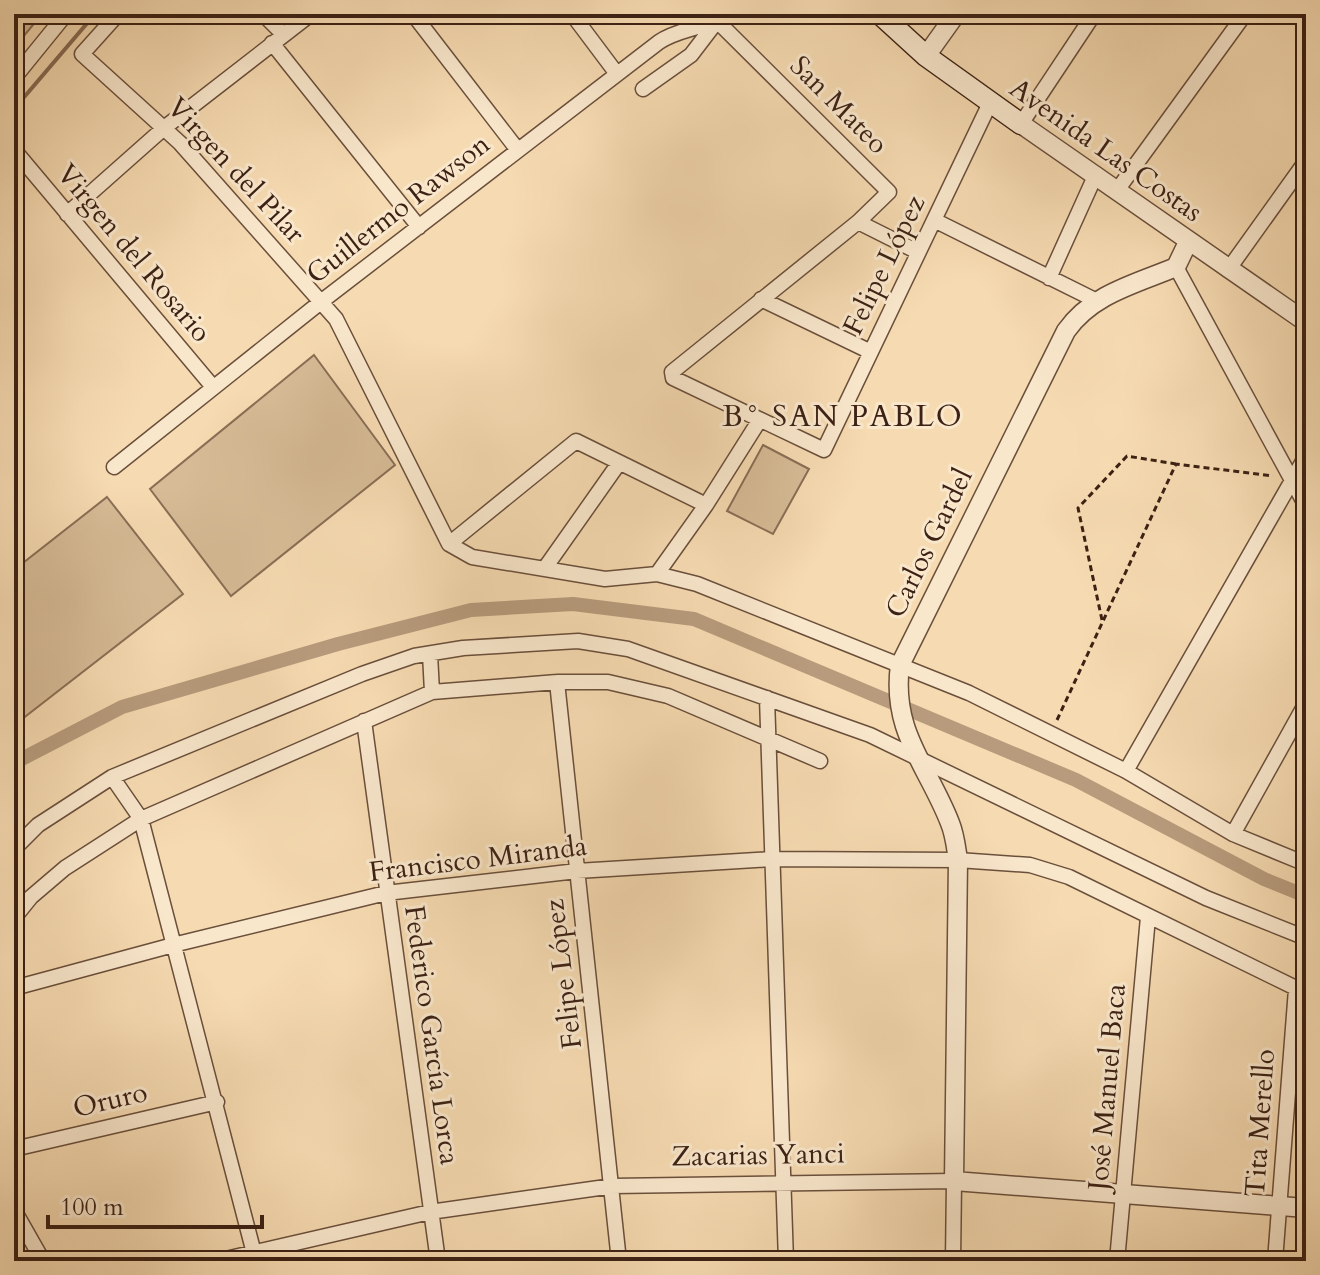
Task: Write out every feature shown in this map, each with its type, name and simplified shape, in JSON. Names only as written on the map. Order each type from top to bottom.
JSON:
[{"type":"main road","name":"Avenida Las Costas","points":[[880,14],[926,56],[1021,124]]},
{"type":"street","points":[[14,78],[66,14]]},
{"type":"street","name":"Virgen del Pilar","points":[[118,14],[82,54],[164,128],[336,319],[449,544]]},
{"type":"street","points":[[263,14],[278,39],[419,227]]},
{"type":"street","points":[[67,214],[164,128],[311,14]]},
{"type":"street","points":[[413,14],[517,149]]},
{"type":"street","points":[[572,14],[617,74]]},
{"type":"street","points":[[926,56],[956,14]]},
{"type":"street","points":[[1021,124],[1094,14]]},
{"type":"street","points":[[1118,189],[1245,14]]},
{"type":"street","points":[[643,89],[691,55],[721,17]]},
{"type":"street","name":"Guillermo Rawson","points":[[114,467],[517,149],[672,33],[721,17]]},
{"type":"street","name":"San Mateo","points":[[721,17],[889,192],[858,222]]},
{"type":"street","name":"Felipe López","points":[[759,421],[824,450],[990,103]]},
{"type":"street","name":"Avenida Las Costas","points":[[1021,124],[1306,322]]},
{"type":"street","name":"Virgen del Rosario","points":[[15,151],[213,387]]},
{"type":"street","points":[[1228,270],[1306,161]]},
{"type":"street","points":[[1049,278],[1096,174]]},
{"type":"street","points":[[934,220],[1095,300]]},
{"type":"street","points":[[657,574],[706,505],[759,421],[673,378],[672,372],[858,222],[918,252]]},
{"type":"street","points":[[1188,242],[1176,267],[1306,506]]},
{"type":"street","name":"Carlos Gardel","points":[[954,1181],[958,860],[951,825],[902,724],[898,705],[900,665],[1066,331],[1078,314],[1095,300],[1176,267]]},
{"type":"street","points":[[761,299],[871,352]]},
{"type":"street","points":[[706,505],[576,441],[449,544],[472,557],[605,579],[657,574],[697,584],[900,665],[1051,733],[1126,771],[1233,834],[1302,863]]},
{"type":"street","points":[[1126,771],[1306,456]]},
{"type":"street","points":[[545,568],[619,463]]},
{"type":"street","points":[[14,849],[38,825],[112,777],[362,674],[430,654],[507,644],[578,641],[628,649],[870,735],[1206,898],[1306,938]]},
{"type":"street","points":[[430,654],[432,692]]},
{"type":"street","points":[[14,918],[31,897],[65,868],[141,819],[432,692],[557,682],[608,682],[668,696],[820,761]]},
{"type":"street","name":"Felipe López","points":[[557,682],[619,1261]]},
{"type":"street","points":[[767,698],[786,1261]]},
{"type":"street","points":[[1233,834],[1306,703]]},
{"type":"street","name":"Federico García Lorca","points":[[364,721],[438,1261]]},
{"type":"street","points":[[112,777],[141,819],[177,944],[255,1256]]},
{"type":"street","name":"Francisco Miranda","points":[[14,988],[386,893],[577,871],[771,859],[958,860],[1030,865],[1069,877],[1301,991]]},
{"type":"street","name":"José Manuel Baca","points":[[1117,1261],[1148,917]]},
{"type":"street","name":"Tita Merello","points":[[1275,1261],[1301,991]]},
{"type":"street","name":"Oruro","points":[[14,1149],[217,1102]]},
{"type":"street","name":"Zacarias Yanci","points":[[217,1261],[255,1256],[430,1212],[613,1186],[783,1181],[954,1181],[1306,1208]]},
{"type":"street","points":[[953,1261],[954,1181]]},
{"type":"street","points":[[14,1210],[43,1261]]},
{"type":"lane","points":[[1302,863],[1306,840]]},
{"type":"path","points":[[1103,622],[1078,508],[1127,456],[1293,479]]},
{"type":"path","points":[[1051,733],[1176,464]]},
{"type":"shaded area","points":[[14,14],[42,14],[14,48]]},
{"type":"shaded area","points":[[314,355],[395,465],[231,596],[150,489]]},
{"type":"shaded area","points":[[763,445],[809,469],[773,534],[727,511]]},
{"type":"shaded area","points":[[107,497],[183,594],[17,723],[14,570]]},
{"type":"waterway","points":[[14,109],[95,14]]},
{"type":"waterway","points":[[14,763],[122,707],[338,644],[471,610],[573,604],[694,619],[1076,780],[1264,879],[1306,896]]},
{"type":"district","name":"B° SAN PABLO","points":[[843,416]]}]
